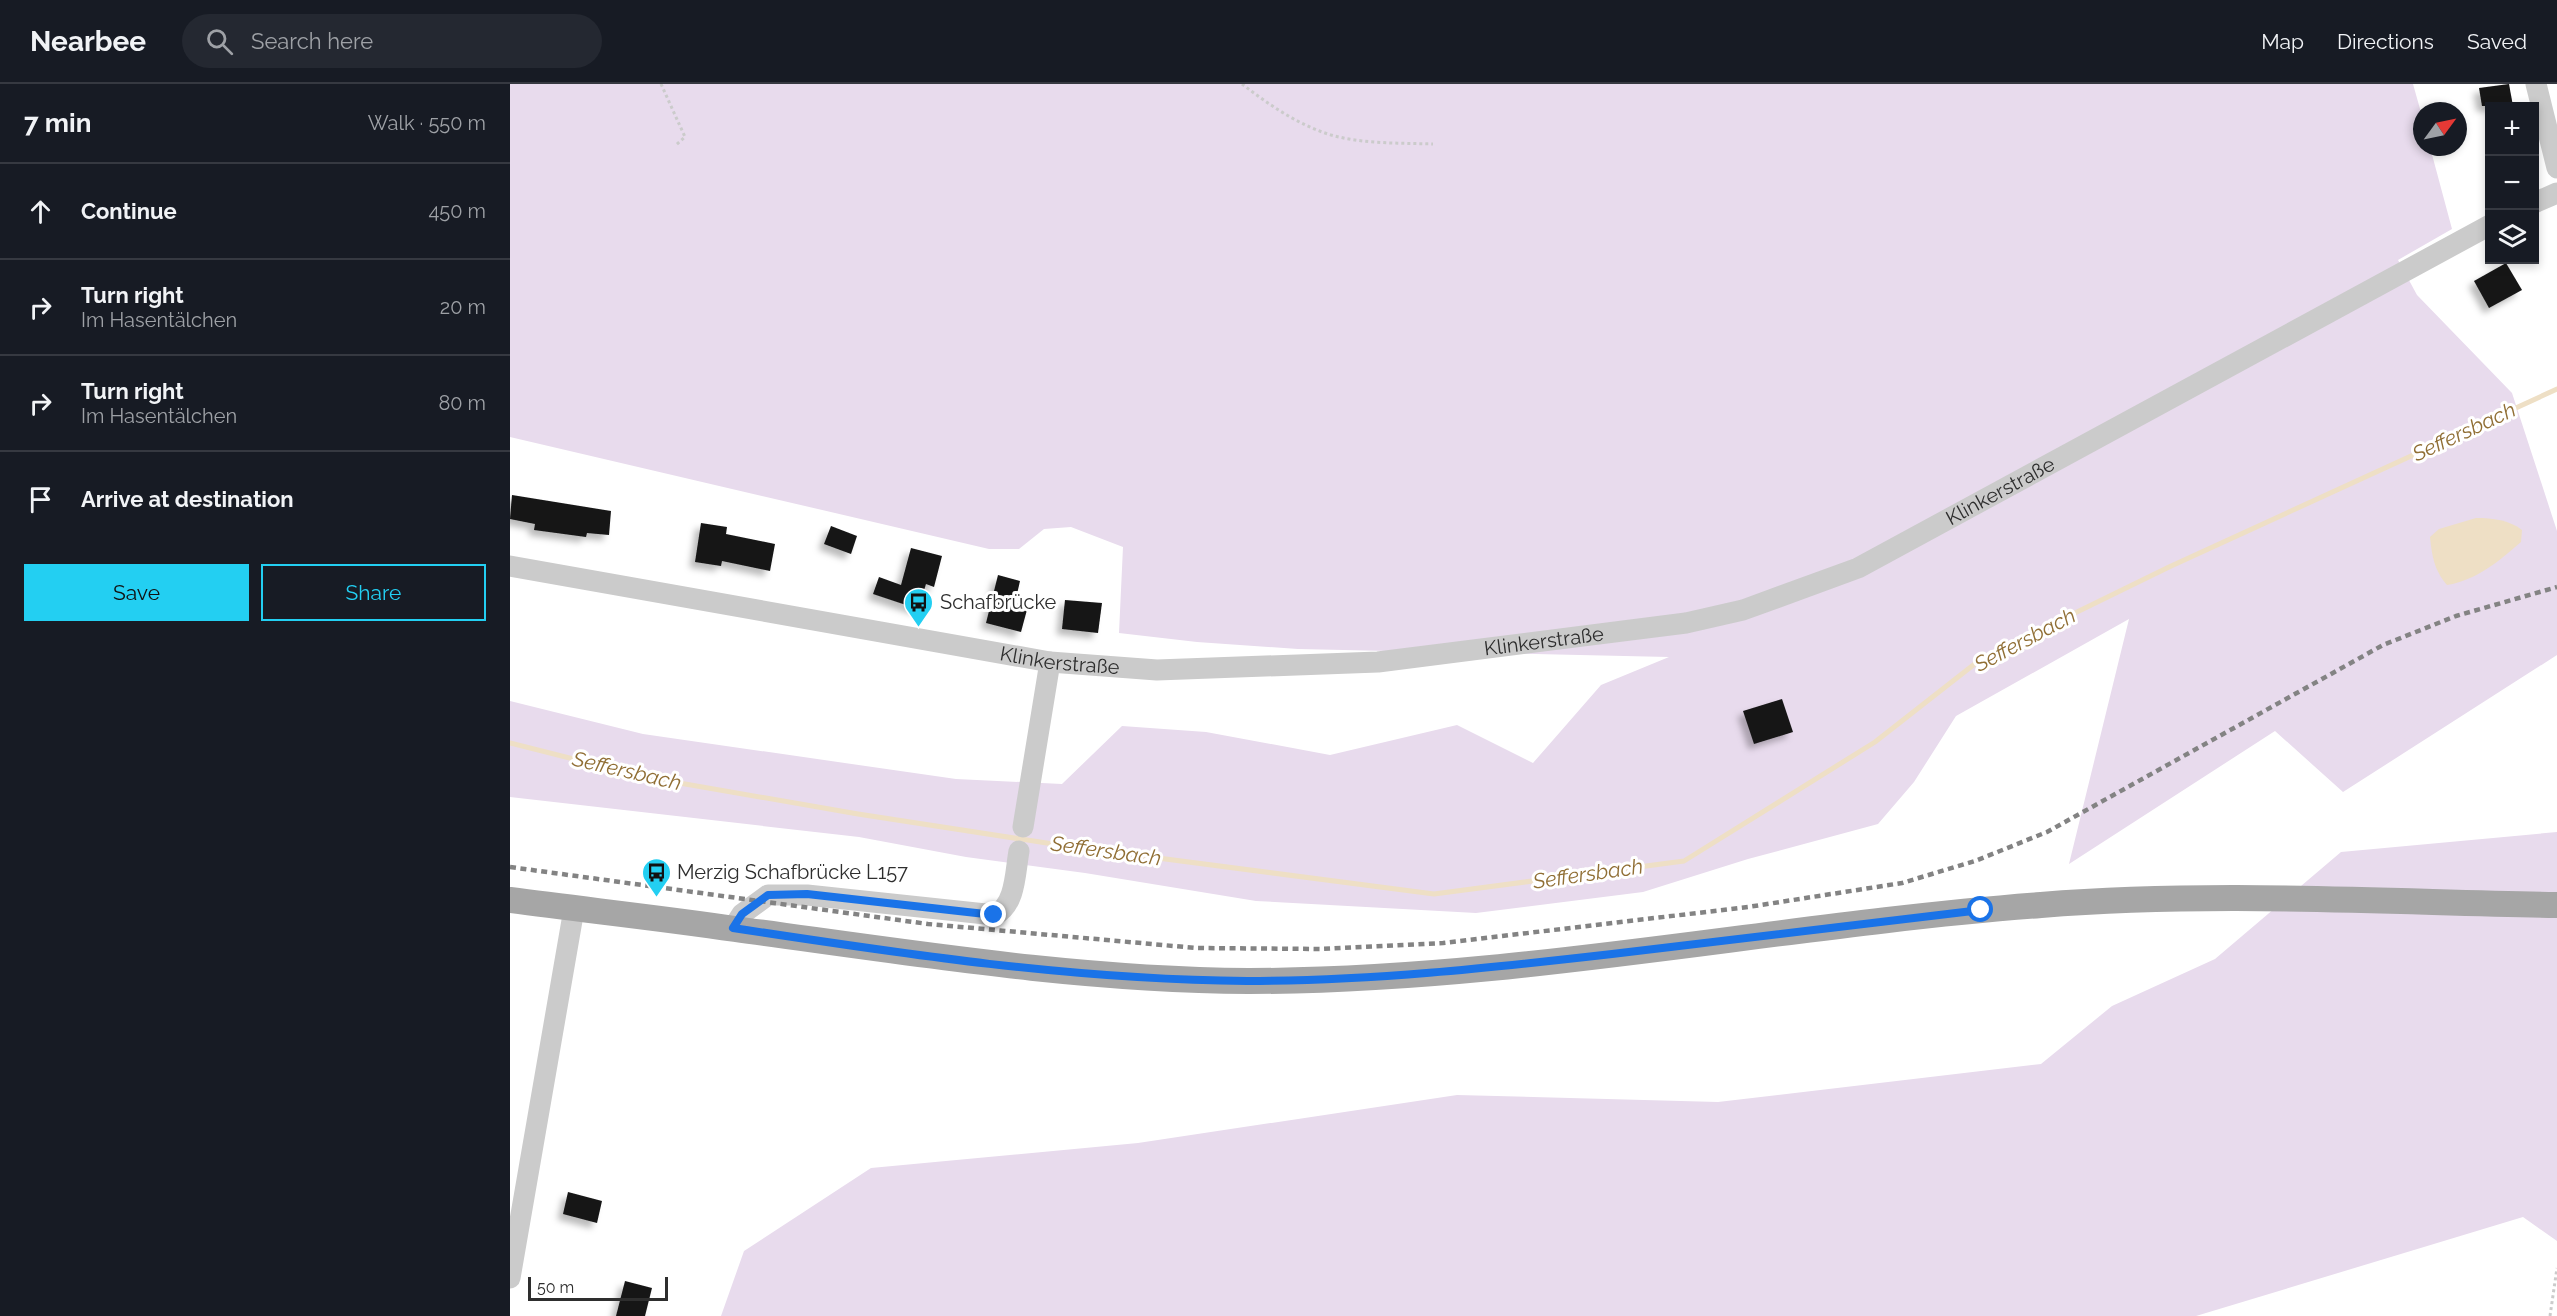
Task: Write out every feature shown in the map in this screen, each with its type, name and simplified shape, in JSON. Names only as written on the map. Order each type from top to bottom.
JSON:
[{"type":"main road","points":[[510,900],[733,928],[913,954],[1076,972],[1246,981],[1324,980],[1480,969],[2047,904],[2230,899],[2557,905]]},
{"type":"street","points":[[2536,84],[2557,168]]},
{"type":"street","points":[[2539,201],[2557,193]]},
{"type":"street","name":"Klinkerstraße","points":[[510,566],[1050,662],[1157,670],[1378,662],[1686,623],[1743,610],[1857,568],[2485,228]]},
{"type":"street","points":[[1023,827],[1050,662]]},
{"type":"street","points":[[733,928],[742,914],[768,895],[807,894],[994,915],[1004,910],[1011,896],[1019,851]]},
{"type":"street","points":[[510,1278],[574,909]]},
{"type":"path","points":[[661,84],[685,137],[675,146]]},
{"type":"path","points":[[1242,84],[1274,109],[1330,134],[1376,142],[1433,144]]},
{"type":"path","points":[[2550,1316],[2557,1268]]},
{"type":"shaded area","points":[[510,84],[2413,84],[2418,102],[2413,102],[2413,156],[2432,156],[2452,229],[2398,260],[2417,295],[2512,393],[2557,531],[2557,655],[2343,792],[2275,731],[2069,864],[2129,619],[1956,716],[1914,782],[1878,824],[1748,859],[1643,892],[1476,913],[1256,901],[1085,873],[966,857],[859,837],[510,797],[510,701],[643,734],[956,779],[1062,784],[1122,726],[1206,732],[1330,755],[1457,725],[1533,763],[1601,685],[1669,657],[1298,649],[1197,642],[1119,633],[1123,547],[1071,527],[1044,529],[1019,549],[989,549],[510,437]]},
{"type":"shaded area","points":[[2476,518],[2501,520],[2512,524],[2522,530],[2521,542],[2496,563],[2478,574],[2447,585],[2434,562],[2430,537],[2439,529]]},
{"type":"shaded area","points":[[2557,832],[2557,1241],[2523,1217],[2196,1316],[721,1316],[744,1251],[871,1168],[1138,1143],[1457,1095],[1718,1102],[2041,1064],[2112,1006],[2215,959],[2341,852]]},
{"type":"building","points":[[2509,84],[2512,102],[2485,102],[2485,106],[2482,106],[2479,88]]},
{"type":"building","points":[[2507,264],[2522,290],[2489,308],[2474,281]]},
{"type":"building","points":[[512,495],[611,511],[609,535],[587,533],[586,537],[534,530],[535,524],[510,519]]},
{"type":"building","points":[[701,523],[727,527],[726,534],[775,544],[770,571],[722,561],[721,566],[695,562]]},
{"type":"building","points":[[831,526],[857,536],[851,554],[824,544]]},
{"type":"building","points":[[911,548],[942,556],[934,587],[926,584],[918,609],[873,594],[879,577],[901,585]]},
{"type":"building","points":[[998,575],[1020,581],[1015,603],[1028,606],[1021,632],[986,623]]},
{"type":"building","points":[[1065,600],[1102,603],[1098,633],[1062,629]]},
{"type":"building","points":[[1782,699],[1793,732],[1754,744],[1743,711]]},
{"type":"building","points":[[568,1192],[602,1201],[597,1223],[563,1214]]},
{"type":"building","points":[[625,1281],[652,1288],[645,1316],[616,1316]]},
{"type":"waterway","name":"Seffersbach","points":[[510,743],[645,777],[858,814],[1066,846],[1434,894],[1684,861],[1875,742],[1981,659],[2169,567],[2557,389]]},
{"type":"railway","points":[[510,867],[928,924],[1196,948],[1320,949],[1443,943],[1748,907],[1902,883],[1975,861],[2047,832],[2383,645],[2456,616],[2557,587]]},
{"type":"place","name":"Schafbrücke","points":[[919,628]]},
{"type":"place","name":"Merzig Schafbrücke L157","points":[[656,898]]},
{"type":"route","points":[[994,915],[932,906],[807,894],[768,895],[742,914],[733,928],[866,948],[1076,972],[1155,978],[1246,981],[1324,980],[1480,969],[1981,910]]}]
